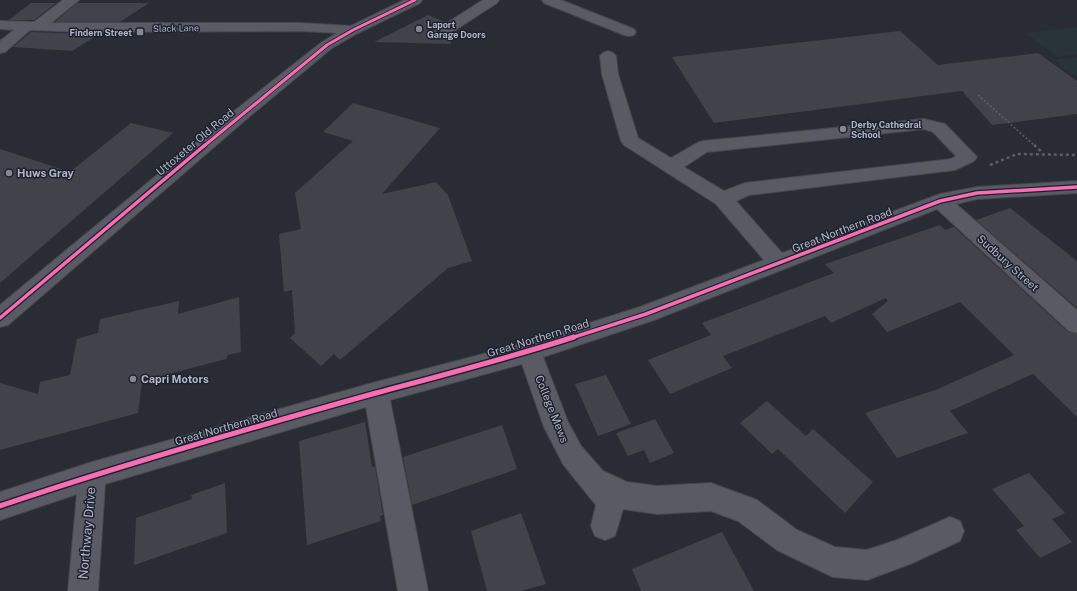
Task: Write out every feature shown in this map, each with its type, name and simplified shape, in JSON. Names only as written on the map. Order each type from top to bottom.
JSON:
[{"type":"street","points":[[0,49],[72,0]]},
{"type":"street","name":"Uttoxeter Old Road","points":[[0,318],[244,112],[327,45],[353,30],[415,0]]},
{"type":"street","points":[[438,34],[492,0]]},
{"type":"street","points":[[549,0],[629,32]]},
{"type":"street","name":"Slack Lane","points":[[0,25],[84,28],[301,27],[353,30]]},
{"type":"street","points":[[608,56],[610,74],[630,141],[723,199],[779,264]]},
{"type":"street","points":[[672,166],[703,148],[924,124],[939,128],[968,157],[954,164],[745,188],[723,199]]},
{"type":"street","name":"Great Northern Road","points":[[0,506],[92,475],[376,393],[529,352],[646,314],[940,201],[977,193],[1077,187]]},
{"type":"street","name":"Sudbury Street","points":[[940,201],[1077,324]]},
{"type":"street","name":"College Mews","points":[[529,352],[557,428],[572,455],[611,501],[605,526]]},
{"type":"street","points":[[376,393],[413,591]]},
{"type":"street","name":"Northway Drive","points":[[83,591],[92,475]]},
{"type":"street","name":"College Mews","points":[[595,481],[625,496],[657,500],[711,498],[747,510],[787,540],[833,562],[867,565],[900,554],[950,531]]},
{"type":"path","points":[[978,95],[1044,153]]},
{"type":"shaded area","points":[[1077,27],[1077,54],[1058,57],[1025,33]]},
{"type":"shaded area","points":[[1077,57],[1077,78],[1053,60]]},
{"type":"building","points":[[31,3],[56,3],[34,20],[9,20]]},
{"type":"building","points":[[77,3],[149,3],[120,22],[55,22]]},
{"type":"building","name":"Laport Garage Doors","points":[[428,15],[445,22],[432,31],[430,34],[432,39],[443,39],[453,33],[451,44],[374,42]]},
{"type":"building","points":[[900,31],[938,65],[1038,53],[1077,81],[1077,114],[992,125],[962,91],[714,123],[672,57]]},
{"type":"building","points":[[31,32],[84,34],[101,33],[72,51],[13,47]]},
{"type":"building","points":[[353,103],[440,128],[382,194],[436,182],[448,195],[472,261],[448,268],[340,360],[334,354],[321,366],[290,338],[295,333],[292,290],[284,292],[279,234],[301,229],[295,193],[353,141],[323,132]]},
{"type":"building","points":[[131,123],[173,133],[0,283],[0,149],[70,172]]},
{"type":"building","points":[[1010,208],[1077,261],[1077,308],[976,220]]},
{"type":"building","points":[[940,225],[945,230],[954,227],[1068,332],[1077,334],[1077,417],[1033,374],[950,411],[968,433],[897,458],[865,413],[938,389],[1014,355],[960,302],[887,332],[872,314],[888,301],[886,298],[831,323],[825,316],[723,356],[732,368],[670,394],[648,360],[711,335],[702,323],[834,273],[825,264]]},
{"type":"building","points":[[239,297],[241,352],[228,355],[226,359],[142,381],[138,413],[0,450],[0,383],[38,394],[40,382],[70,375],[77,339],[98,333],[100,319],[179,301],[178,314]]},
{"type":"building","points":[[606,375],[631,424],[598,436],[575,384]]},
{"type":"building","points":[[767,401],[806,436],[813,429],[873,482],[845,513],[778,449],[772,454],[740,423]]},
{"type":"building","points":[[655,419],[674,453],[650,463],[644,450],[628,456],[616,433]]},
{"type":"building","points":[[365,422],[372,467],[375,466],[383,515],[380,516],[381,521],[307,545],[299,441]]},
{"type":"building","points":[[502,425],[517,469],[412,505],[403,457]]},
{"type":"building","points":[[1029,473],[1065,513],[1052,519],[1072,542],[1040,558],[1016,530],[1024,526],[992,489]]},
{"type":"building","points":[[225,483],[227,533],[134,565],[136,518],[192,499],[191,495]]},
{"type":"building","points":[[521,513],[546,584],[521,591],[487,591],[471,531]]},
{"type":"building","points":[[722,532],[754,591],[641,591],[632,569]]},
{"type":"cycle path","points":[[0,318],[244,112],[327,45],[353,30],[415,0]]},
{"type":"cycle path","points":[[0,506],[92,475],[376,393],[529,352],[646,314],[940,201],[977,193],[1077,187]]},
{"type":"place","name":"Laport Garage Doors","points":[[419,29]]},
{"type":"place","name":"Findern Street","points":[[140,32]]},
{"type":"place","name":"Derby Cathedral School","points":[[843,129]]},
{"type":"place","name":"Huws Gray","points":[[9,173]]},
{"type":"place","name":"Capri Motors","points":[[133,379]]}]
